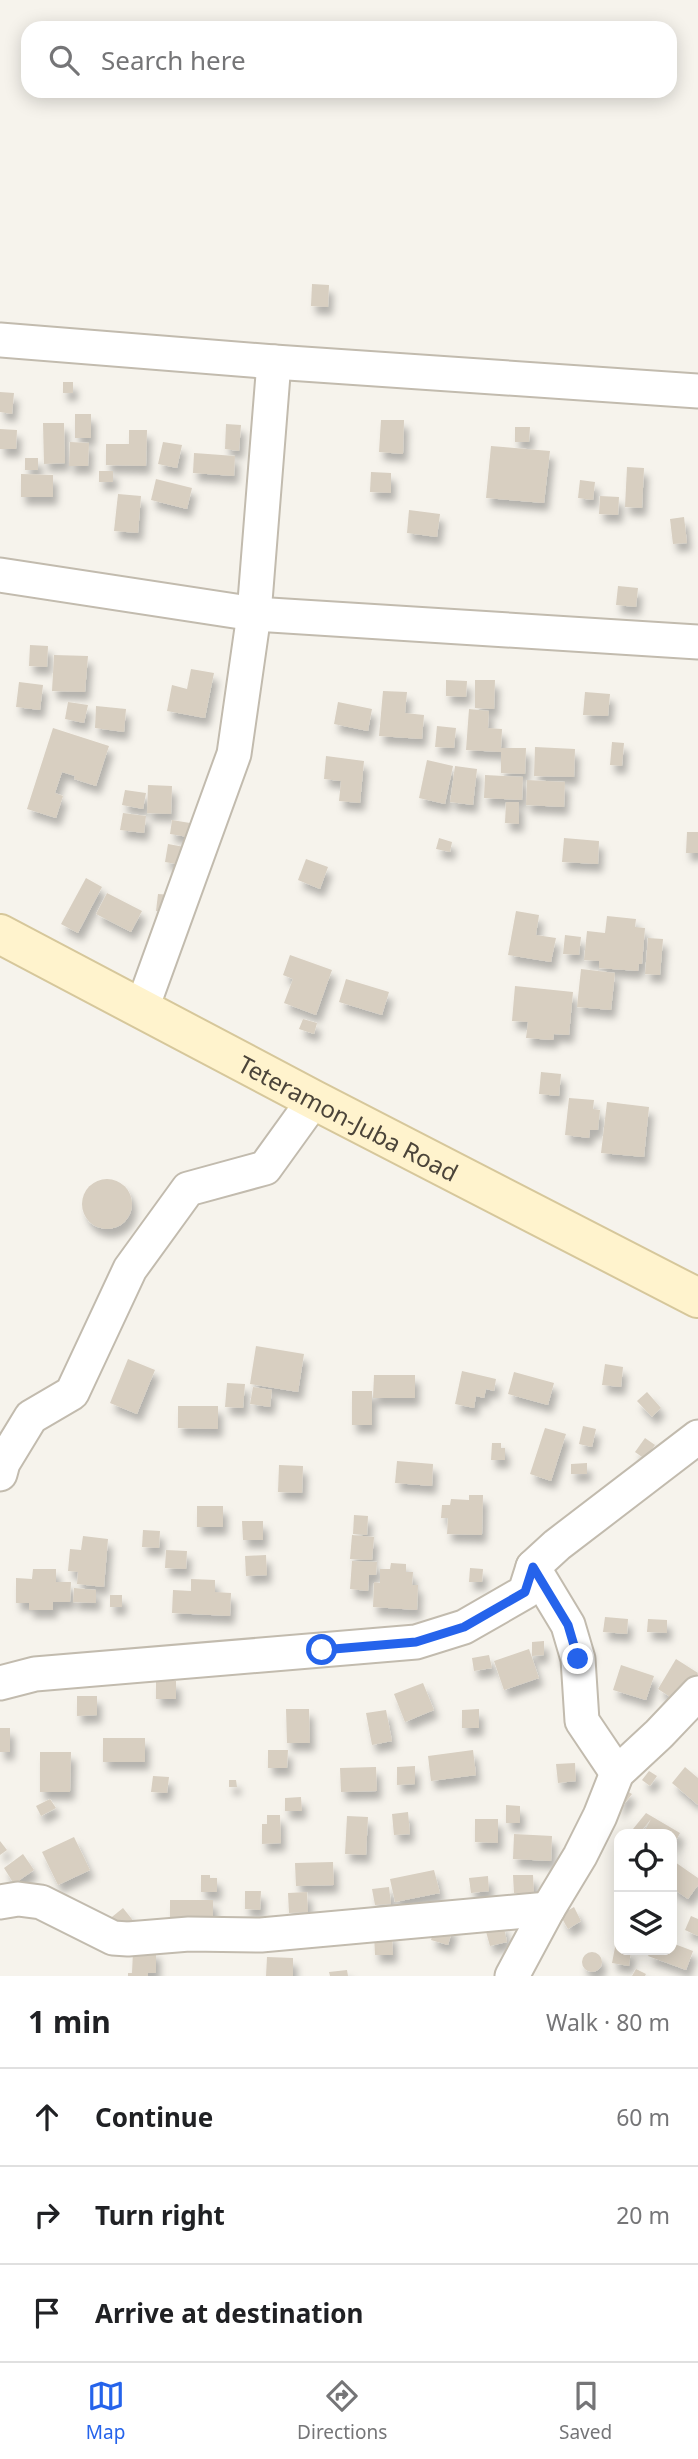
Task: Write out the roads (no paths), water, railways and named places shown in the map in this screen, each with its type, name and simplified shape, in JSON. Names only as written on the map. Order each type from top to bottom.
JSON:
[{"type":"street","points":[[0,340],[698,391]]},
{"type":"street","points":[[142,1008],[234,754],[254,614],[274,362]]},
{"type":"street","points":[[0,575],[254,614],[698,642]]},
{"type":"street","name":"Teteramon-Juba Road","points":[[0,934],[698,1298]]},
{"type":"street","points":[[0,1474],[3,1462],[31,1417],[72,1393],[130,1269],[188,1189],[265,1168],[314,1100]]},
{"type":"street","points":[[0,1683],[35,1674],[416,1642],[464,1627],[525,1592],[533,1567],[557,1545],[698,1437]]},
{"type":"street","points":[[533,1567],[568,1625],[578,1659],[582,1721],[617,1773]]},
{"type":"street","points":[[512,1976],[585,1846],[617,1773],[698,1693]]},
{"type":"street","points":[[0,1902],[18,1899],[41,1902],[113,1938],[128,1939],[189,1934],[261,1935],[548,1909]]}]
